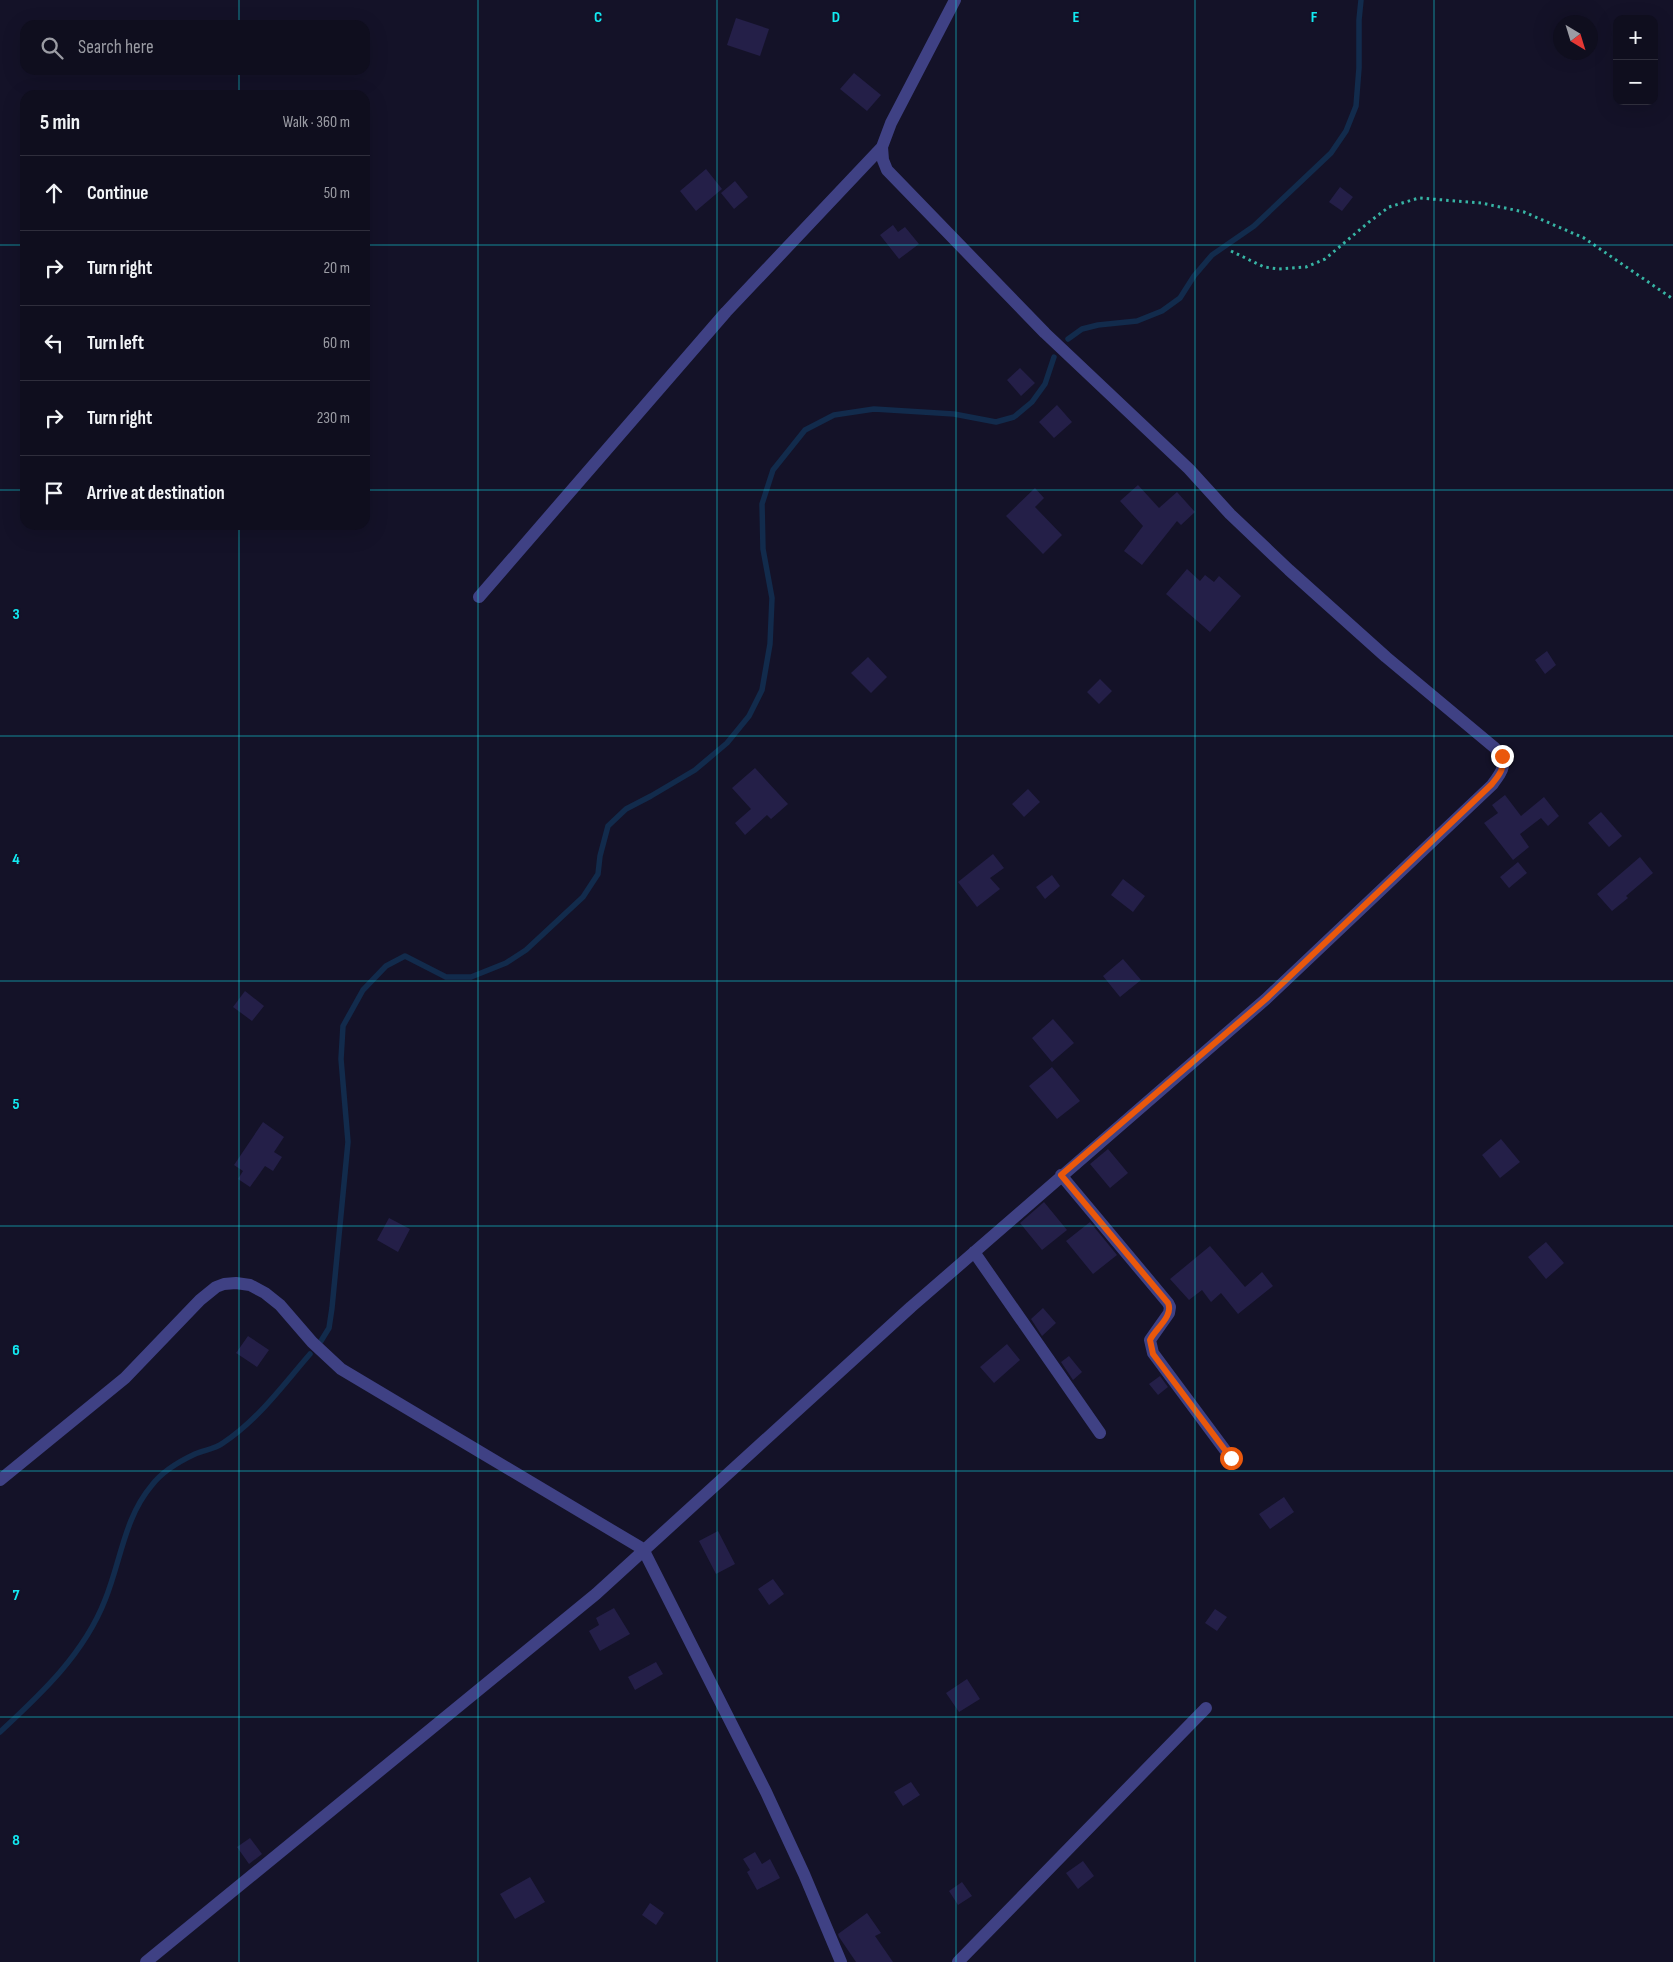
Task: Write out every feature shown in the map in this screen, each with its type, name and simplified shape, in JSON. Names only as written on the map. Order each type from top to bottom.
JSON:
[{"type":"street","points":[[479,597],[726,312],[882,148],[896,115],[955,0]]},
{"type":"street","points":[[146,1962],[596,1594],[643,1549],[974,1252],[1266,999],[1492,784],[1502,771],[1504,763],[1502,756],[1495,748],[1386,657],[1289,570],[1230,514],[1189,468],[1045,333],[898,184],[887,170],[883,160],[882,148]]},
{"type":"street","points":[[1061,1175],[1168,1303],[1170,1307],[1169,1313],[1150,1340],[1153,1354],[1231,1458]]},
{"type":"street","points":[[974,1252],[1100,1433]]},
{"type":"street","points":[[0,1480],[125,1378],[209,1292],[224,1284],[236,1282],[250,1285],[265,1293],[280,1305],[312,1342],[341,1369],[643,1549],[766,1792],[804,1874],[841,1962]]},
{"type":"street","points":[[958,1962],[1206,1708]]},
{"type":"path","points":[[1231,251],[1264,267],[1279,269],[1306,267],[1325,260],[1389,207],[1419,198],[1481,203],[1524,212],[1584,238],[1673,299]]},
{"type":"building","points":[[736,18],[769,29],[760,56],[727,45]]},
{"type":"building","points":[[854,73],[881,95],[867,111],[840,89]]},
{"type":"building","points":[[706,169],[722,189],[696,211],[680,191]]},
{"type":"building","points":[[735,181],[748,197],[734,209],[721,193]]},
{"type":"building","points":[[1340,187],[1353,197],[1342,211],[1329,202]]},
{"type":"building","points":[[893,225],[898,232],[905,227],[919,244],[899,259],[880,235]]},
{"type":"building","points":[[1020,368],[1035,383],[1021,396],[1007,380]]},
{"type":"building","points":[[1057,405],[1072,422],[1054,438],[1039,422]]},
{"type":"building","points":[[1138,485],[1159,508],[1177,492],[1195,512],[1181,525],[1177,521],[1142,565],[1124,551],[1143,526],[1120,501]]},
{"type":"building","points":[[1035,488],[1044,498],[1035,507],[1062,535],[1043,554],[1006,516]]},
{"type":"building","points":[[1187,569],[1200,581],[1205,575],[1214,582],[1219,576],[1241,596],[1210,632],[1166,594]]},
{"type":"building","points":[[1547,651],[1556,665],[1545,674],[1535,660]]},
{"type":"building","points":[[868,657],[887,677],[871,693],[851,673]]},
{"type":"building","points":[[1100,679],[1112,691],[1099,704],[1087,692]]},
{"type":"building","points":[[755,768],[788,804],[771,819],[767,815],[745,835],[735,823],[751,809],[732,788]]},
{"type":"building","points":[[1028,789],[1040,802],[1024,817],[1012,804]]},
{"type":"building","points":[[1505,795],[1521,816],[1544,797],[1559,816],[1548,826],[1541,818],[1520,834],[1529,847],[1513,860],[1484,823],[1498,813],[1492,805]]},
{"type":"building","points":[[1601,812],[1622,836],[1609,847],[1588,823]]},
{"type":"building","points":[[993,854],[1004,868],[990,878],[1000,889],[977,907],[958,882]]},
{"type":"building","points":[[1640,857],[1653,873],[1612,911],[1597,894]]},
{"type":"building","points":[[1518,862],[1527,873],[1509,888],[1500,877]]},
{"type":"building","points":[[1052,875],[1060,886],[1045,899],[1036,887]]},
{"type":"building","points":[[1123,879],[1145,896],[1133,912],[1111,895]]},
{"type":"building","points":[[1123,959],[1141,980],[1120,997],[1103,976]]},
{"type":"building","points":[[245,991],[264,1006],[252,1021],[233,1007]]},
{"type":"building","points":[[1053,1019],[1074,1043],[1052,1062],[1032,1038]]},
{"type":"building","points":[[1052,1067],[1080,1101],[1057,1119],[1029,1086]]},
{"type":"building","points":[[263,1122],[284,1137],[274,1152],[282,1157],[273,1171],[265,1166],[250,1187],[238,1179],[243,1171],[234,1165]]},
{"type":"building","points":[[1501,1139],[1520,1162],[1500,1178],[1482,1155]]},
{"type":"building","points":[[1108,1149],[1128,1173],[1110,1188],[1090,1164]]},
{"type":"building","points":[[1044,1202],[1067,1230],[1042,1250],[1020,1223]]},
{"type":"building","points":[[389,1218],[410,1229],[398,1252],[377,1240]]},
{"type":"building","points":[[1090,1222],[1117,1255],[1093,1274],[1066,1241]]},
{"type":"building","points":[[1546,1242],[1564,1263],[1546,1279],[1528,1257]]},
{"type":"building","points":[[1210,1246],[1245,1287],[1262,1272],[1273,1286],[1238,1314],[1221,1293],[1211,1302],[1202,1290],[1189,1300],[1170,1279]]},
{"type":"building","points":[[1043,1308],[1056,1323],[1042,1336],[1031,1319]]},
{"type":"building","points":[[248,1336],[269,1350],[257,1367],[236,1353]]},
{"type":"building","points":[[1007,1344],[1020,1360],[994,1383],[980,1367]]},
{"type":"building","points":[[1069,1356],[1082,1372],[1073,1380],[1061,1362]]},
{"type":"building","points":[[1160,1376],[1168,1387],[1158,1395],[1149,1384]]},
{"type":"building","points":[[1284,1497],[1294,1512],[1270,1529],[1259,1514]]},
{"type":"building","points":[[718,1531],[735,1564],[716,1574],[699,1541]]},
{"type":"building","points":[[773,1579],[784,1594],[769,1605],[758,1589]]},
{"type":"building","points":[[614,1608],[630,1634],[600,1651],[589,1631],[599,1625],[596,1618]]},
{"type":"building","points":[[1215,1609],[1227,1617],[1217,1631],[1205,1623]]},
{"type":"building","points":[[656,1662],[663,1674],[635,1690],[628,1677]]},
{"type":"building","points":[[967,1679],[980,1699],[959,1712],[946,1693]]},
{"type":"building","points":[[911,1782],[920,1795],[903,1806],[894,1792]]},
{"type":"building","points":[[250,1838],[262,1854],[249,1864],[237,1847]]},
{"type":"building","points":[[755,1852],[762,1864],[770,1859],[780,1878],[757,1890],[747,1872],[750,1870],[743,1859]]},
{"type":"building","points":[[1083,1861],[1094,1876],[1078,1889],[1066,1873]]},
{"type":"building","points":[[530,1877],[545,1902],[515,1919],[500,1894]]},
{"type":"building","points":[[962,1882],[972,1896],[958,1905],[949,1891]]},
{"type":"building","points":[[650,1903],[664,1913],[656,1925],[642,1915]]},
{"type":"building","points":[[867,1913],[881,1933],[875,1936],[893,1962],[856,1962],[839,1937],[838,1934]]},
{"type":"waterway","points":[[1068,339],[1082,329],[1098,325],[1137,321],[1162,311],[1180,298],[1194,276],[1212,255],[1254,226],[1331,153],[1346,131],[1356,106],[1361,0]]},
{"type":"waterway","points":[[321,1341],[329,1328],[332,1308],[348,1142],[341,1059],[343,1026],[363,990],[386,966],[405,956],[446,977],[471,977],[506,963],[526,950],[583,897],[598,874],[600,856],[608,826],[626,809],[695,770],[727,743],[749,716],[762,690],[770,644],[772,598],[763,549],[762,504],[773,470],[805,430],[834,415],[874,409],[954,414],[996,422],[1014,417],[1032,402],[1045,384],[1054,357]]},
{"type":"waterway","points":[[0,1732],[46,1688],[86,1638],[105,1600],[135,1511],[152,1485],[177,1463],[220,1445],[236,1434],[270,1402],[310,1354]]},
{"type":"route","points":[[1231,1458],[1153,1354],[1150,1340],[1169,1313],[1170,1307],[1168,1303],[1061,1175],[1266,999],[1311,957],[1351,916],[1492,784],[1502,771],[1504,763],[1502,756]]}]
